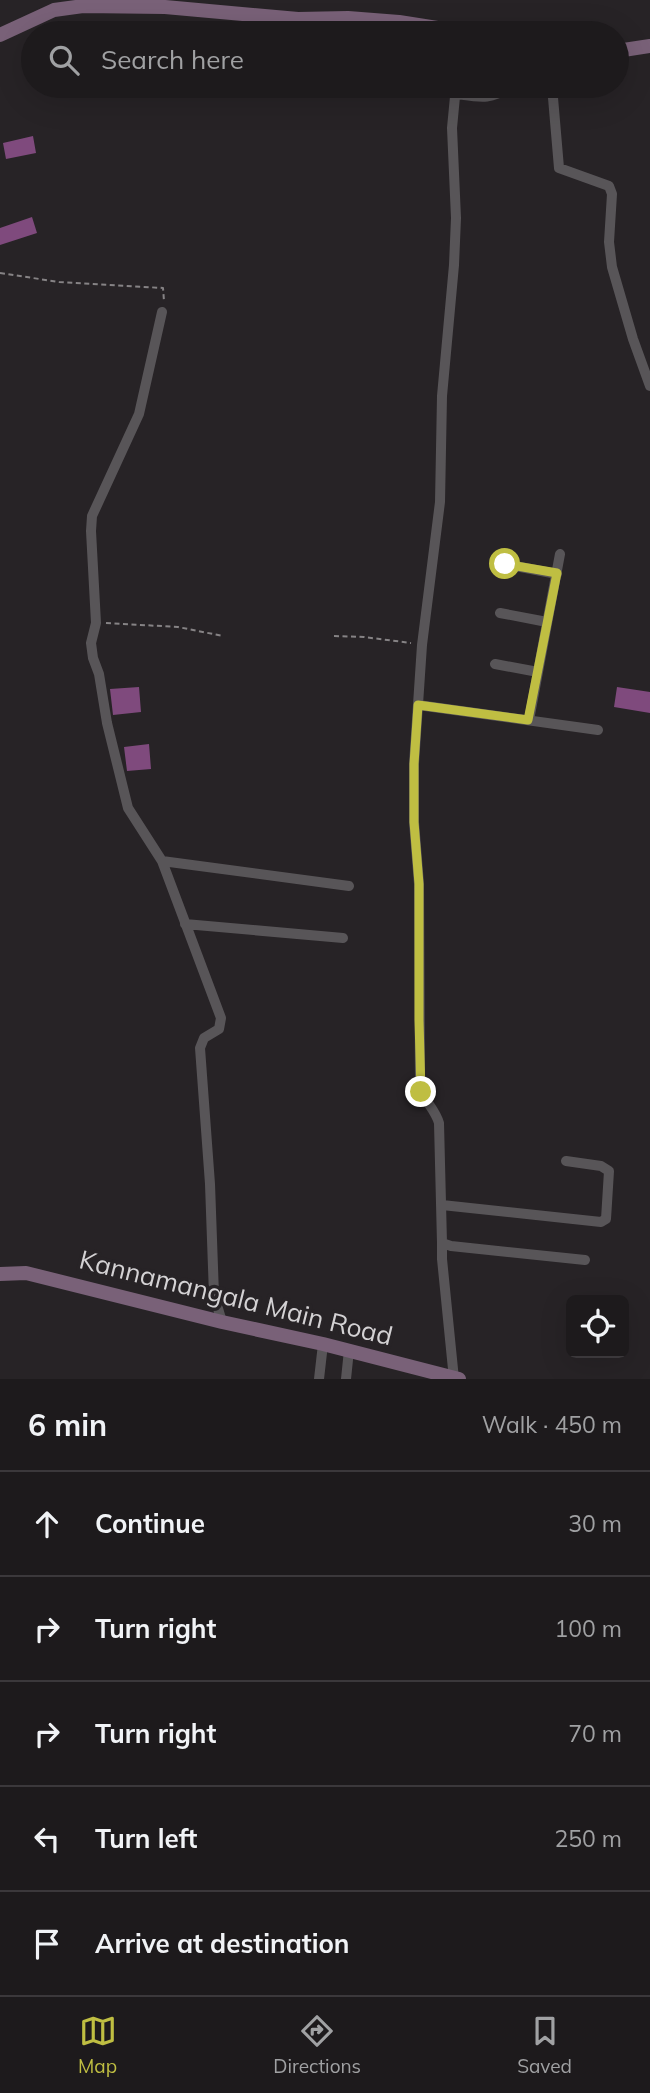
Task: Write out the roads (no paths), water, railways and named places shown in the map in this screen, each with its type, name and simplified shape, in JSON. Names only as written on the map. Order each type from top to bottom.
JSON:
[{"type":"street","points":[[30,21],[64,7],[83,6],[165,7],[298,19],[348,18],[386,21]]},
{"type":"street","points":[[0,35],[21,25]]},
{"type":"street","points":[[629,49],[650,46]]},
{"type":"street","points":[[455,98],[452,128],[456,218],[454,265],[442,396],[440,502],[422,645],[414,799],[419,884],[420,1087],[423,1096],[436,1112],[439,1123],[442,1259],[456,1378]]},
{"type":"street","points":[[553,98],[558,168],[609,186],[612,194],[609,242],[612,267],[650,386]]},
{"type":"street","points":[[162,312],[139,414],[92,516],[96,623],[91,643],[128,808],[162,861],[220,1018],[219,1028],[204,1038],[200,1048],[210,1184],[214,1295],[222,1322]]},
{"type":"street","points":[[528,720],[560,554]]},
{"type":"street","points":[[505,564],[557,573]]},
{"type":"street","points":[[500,612],[548,622]]},
{"type":"street","points":[[495,664],[538,672]]},
{"type":"street","points":[[418,705],[598,730]]},
{"type":"street","points":[[162,861],[349,886]]},
{"type":"street","points":[[185,924],[343,938]]},
{"type":"street","points":[[442,1205],[601,1222],[606,1219],[609,1171],[601,1166],[566,1161]]},
{"type":"street","points":[[442,1243],[585,1260]]},
{"type":"street","name":"Kannamangala Main Road","points":[[0,1274],[26,1273],[222,1322],[349,1350],[408,1372],[456,1378]]},
{"type":"street","points":[[320,1379],[323,1344]]},
{"type":"street","points":[[346,1379],[349,1350]]}]
